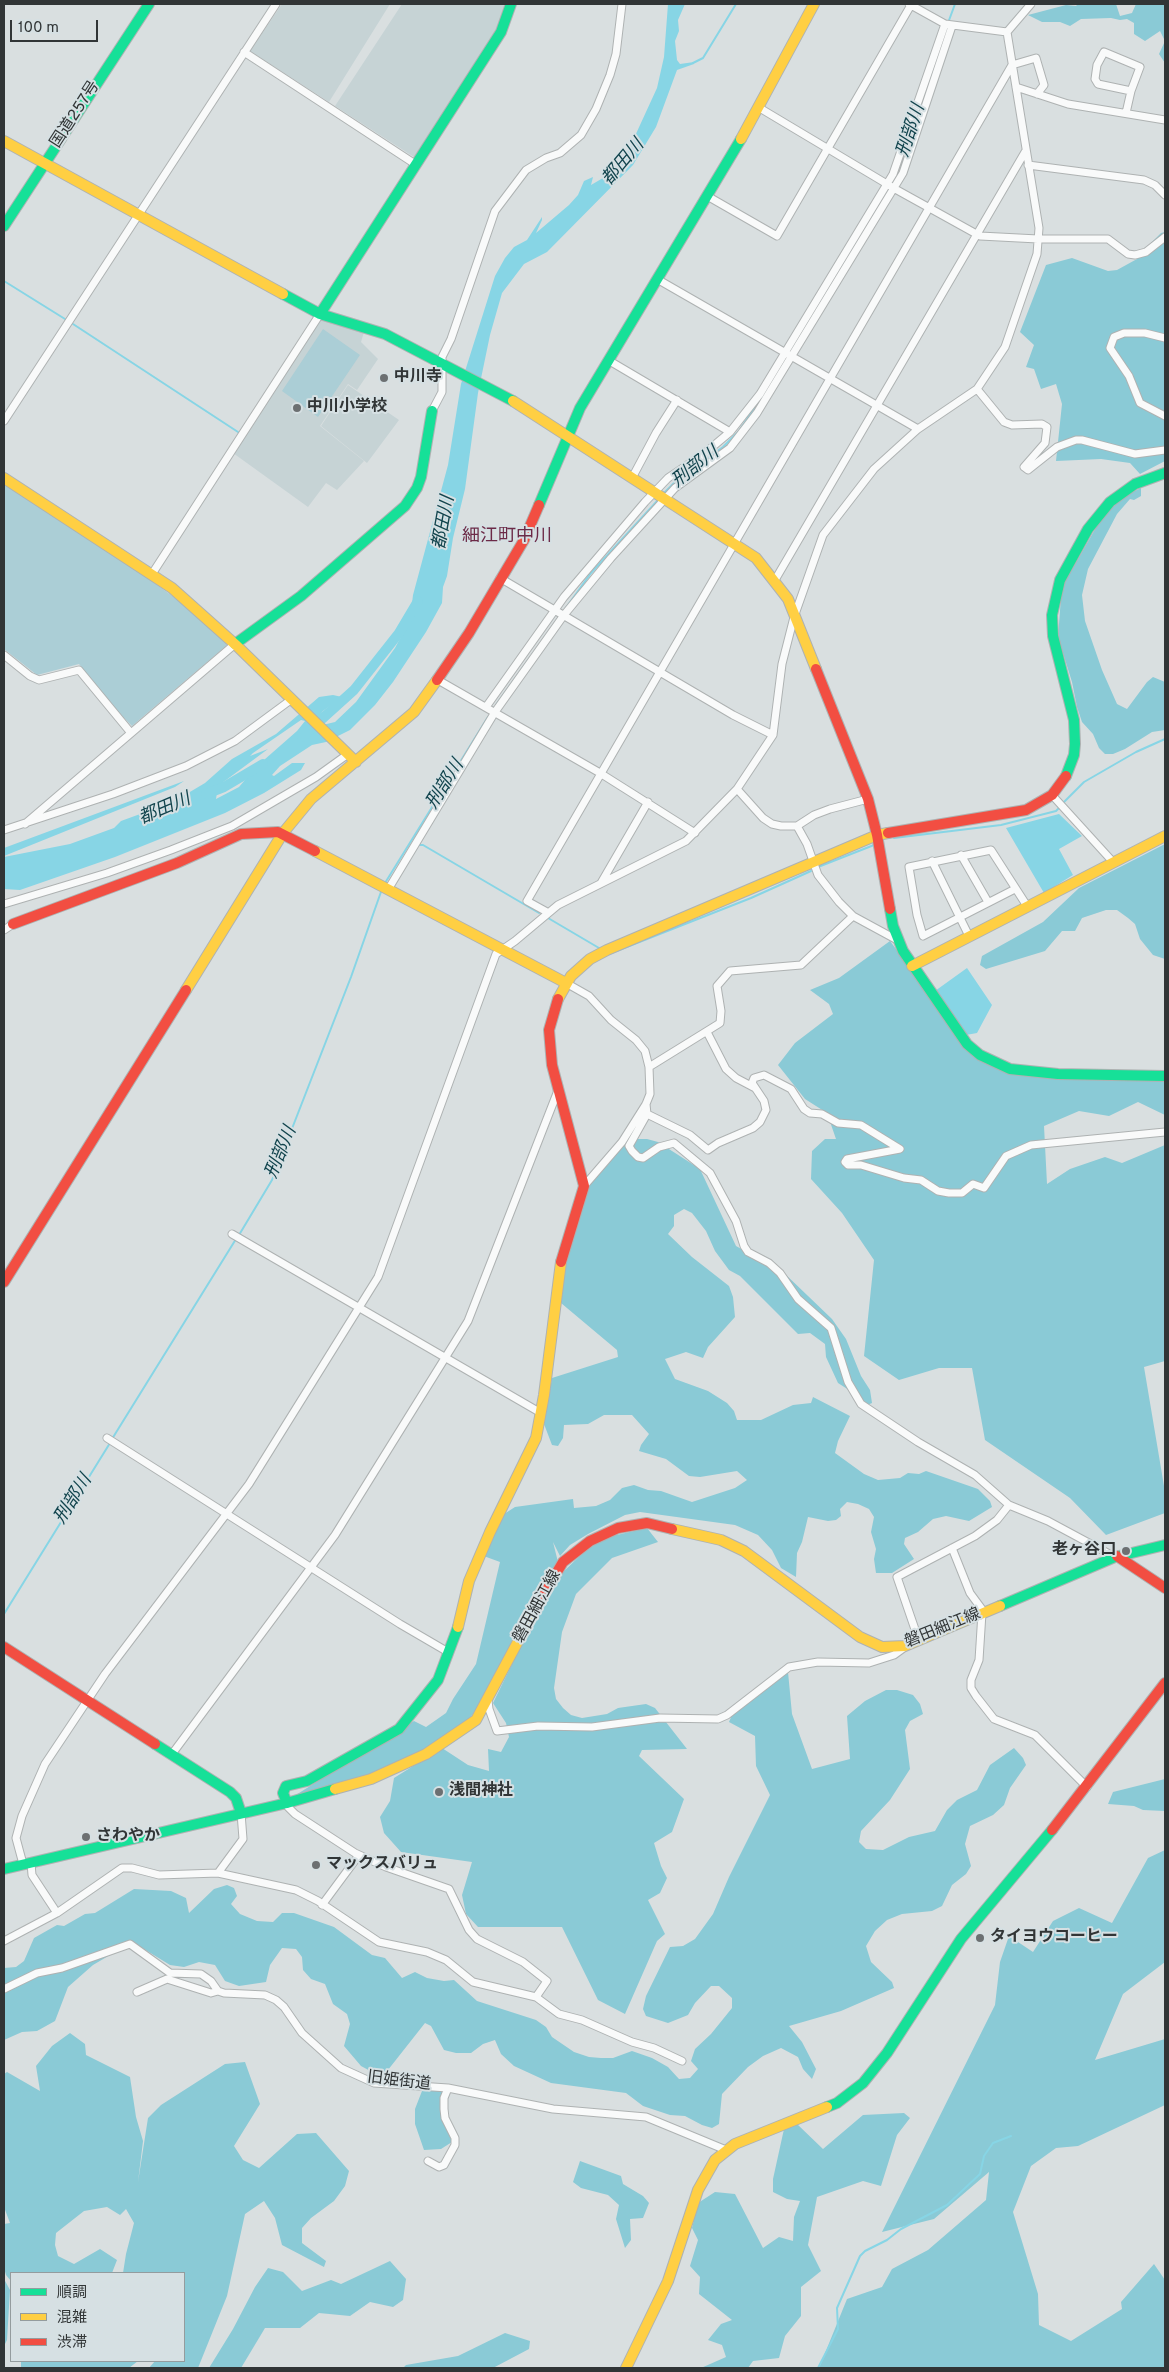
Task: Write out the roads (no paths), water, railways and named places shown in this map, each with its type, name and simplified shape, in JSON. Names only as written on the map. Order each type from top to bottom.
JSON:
[{"type":"main road","name":"国道257号","points":[[4,226],[149,4]]},
{"type":"main road","points":[[320,314],[501,32],[511,4]]},
{"type":"main road","points":[[4,1282],[283,833],[350,755],[410,717],[438,680],[468,633],[524,540],[580,408],[709,197],[814,4]]},
{"type":"main road","points":[[4,141],[320,314],[385,334],[517,403],[756,558],[788,599],[868,799],[877,835],[893,926],[899,942],[912,966],[967,1044],[980,1055],[1010,1069],[1058,1074],[1165,1076]]},
{"type":"main road","points":[[235,644],[301,596],[405,506],[417,488],[421,477],[432,411]]},
{"type":"main road","points":[[286,1803],[283,1793],[286,1786],[300,1784],[399,1729],[438,1680],[448,1652],[456,1637],[469,1581],[494,1524],[536,1438],[560,1267],[571,1224],[584,1186],[552,1065],[549,1030],[559,997],[566,983],[579,967],[607,950],[814,860],[877,835],[1011,814],[1026,810],[1052,796],[1066,776],[1076,744],[1074,720],[1053,636],[1053,607],[1060,580],[1088,529],[1110,502],[1135,484],[1165,473]]},
{"type":"main road","points":[[4,478],[172,588],[235,644],[350,755]]},
{"type":"main road","points":[[13,924],[178,863],[241,834],[278,832],[385,886],[566,983]]},
{"type":"main road","points":[[912,966],[1165,836]]},
{"type":"main road","name":"磐田細江線","points":[[4,1869],[286,1803],[371,1779],[426,1754],[476,1720],[549,1582],[563,1562],[590,1541],[618,1528],[647,1524],[721,1540],[744,1551],[860,1636],[882,1647],[905,1646],[1116,1557],[1165,1545]]},
{"type":"main road","points":[[1116,1557],[1165,1588]]},
{"type":"main road","points":[[4,1647],[230,1792],[236,1798],[241,1813]]},
{"type":"main road","points":[[626,2368],[668,2281],[706,2173],[726,2150],[762,2131],[837,2103],[863,2083],[887,2053],[961,1939],[1087,1787],[1165,1683]]},
{"type":"street","points":[[4,421],[276,4]]},
{"type":"street","points":[[432,411],[442,392],[444,366],[500,202],[526,170],[546,158],[560,153],[574,143],[581,135],[596,109],[616,54],[622,4]]},
{"type":"street","points":[[709,197],[776,236],[910,4],[948,25],[1007,32]]},
{"type":"street","points":[[57,1913],[32,1875],[16,1838],[22,1816],[45,1764],[105,1674],[249,1484],[378,1277],[496,954],[515,941],[547,912],[686,841],[737,789],[773,735],[782,664],[794,617],[822,536],[874,469],[918,429],[977,389],[1005,347],[1038,254],[1039,228],[1025,152],[1007,32],[1030,4]]},
{"type":"street","points":[[486,707],[560,613],[611,558],[660,495],[668,478],[705,453],[730,432],[760,394],[787,355],[911,154],[948,25]]},
{"type":"street","points":[[244,52],[415,164]]},
{"type":"street","points":[[1126,113],[1131,91],[1140,67],[1104,52],[1097,66],[1095,79],[1098,84],[1131,91]]},
{"type":"street","points":[[547,912],[527,900],[1012,65],[1036,58],[1044,85],[1037,94]]},
{"type":"street","points":[[1016,87],[1068,104],[1165,120]]},
{"type":"street","points":[[758,107],[891,187],[976,234],[1038,239],[1108,239],[1128,254],[1136,255],[1146,252],[1165,237]]},
{"type":"street","points":[[775,580],[1025,152]]},
{"type":"street","points":[[1028,165],[1144,180],[1155,186],[1165,195]]},
{"type":"street","points":[[658,279],[918,429]]},
{"type":"street","points":[[152,574],[320,314]]},
{"type":"street","points":[[1165,338],[1145,333],[1124,333],[1114,337],[1110,348],[1129,376],[1140,403],[1165,416]]},
{"type":"street","points":[[385,886],[414,845],[582,575],[660,495],[730,448],[757,413],[787,355]]},
{"type":"street","points":[[608,360],[730,432]]},
{"type":"street","points":[[977,389],[1004,422],[1012,425],[1042,424],[1047,427],[1045,443],[1024,467],[1028,470],[1056,447],[1076,440],[1135,454],[1165,450]]},
{"type":"street","points":[[632,478],[656,433],[677,400]]},
{"type":"street","points":[[500,578],[733,715],[773,735]]},
{"type":"street","points":[[25,824],[235,644]]},
{"type":"street","points":[[4,655],[30,676],[39,680],[80,670],[131,733]]},
{"type":"street","points":[[438,680],[600,773],[695,833]]},
{"type":"street","points":[[4,830],[138,785],[186,766],[235,741],[260,725],[292,700]]},
{"type":"street","points":[[4,904],[108,872],[225,828],[278,800],[350,755]]},
{"type":"street","points":[[737,789],[756,811],[772,824],[797,826],[814,815],[837,806],[868,799]]},
{"type":"street","points":[[1052,796],[1113,862]]},
{"type":"street","points":[[601,884],[648,802]]},
{"type":"street","points":[[797,826],[814,860],[818,875],[839,902],[853,916],[899,942]]},
{"type":"street","points":[[1015,889],[923,936],[917,915],[909,867],[991,850],[1028,906]]},
{"type":"street","points":[[961,855],[988,902]]},
{"type":"street","points":[[932,861],[969,936]]},
{"type":"street","points":[[649,1067],[720,1022],[721,1011],[717,986],[730,971],[802,965],[853,916]]},
{"type":"street","points":[[4,930],[13,924]]},
{"type":"street","points":[[566,983],[589,996],[611,1020],[636,1040],[645,1051],[649,1067],[650,1094],[646,1104],[622,1142],[584,1186]]},
{"type":"street","points":[[707,1032],[726,1069],[741,1082],[755,1088]]},
{"type":"street","points":[[647,1114],[690,1135],[708,1150],[718,1143],[754,1128],[760,1122],[766,1110],[764,1101],[752,1082],[754,1078],[764,1075],[791,1090],[804,1109],[810,1113],[822,1114],[838,1122],[861,1125],[900,1149],[847,1159],[845,1162],[848,1165],[855,1163],[904,1178],[921,1180],[938,1190],[949,1193],[962,1193],[973,1184],[984,1188],[1006,1156],[1031,1145],[1165,1132]]},
{"type":"street","points":[[172,1754],[334,1536],[468,1321],[531,1154],[559,1088]]},
{"type":"street","points":[[646,1104],[647,1114],[629,1146],[632,1152],[638,1157],[644,1158],[659,1147],[674,1143],[710,1173],[736,1221],[744,1246],[748,1252],[769,1262],[780,1273],[798,1299],[831,1328],[848,1382],[861,1404],[918,1442],[975,1475],[1009,1505],[1048,1521],[1116,1557]]},
{"type":"street","points":[[232,1234],[541,1413]]},
{"type":"street","points":[[107,1438],[400,1624],[448,1652]]},
{"type":"street","points":[[919,1640],[897,1577],[974,1536],[996,1520],[1009,1505]]},
{"type":"street","points":[[952,1548],[970,1593],[983,1613],[979,1660],[971,1680],[971,1688],[994,1719],[1035,1735],[1087,1787]]},
{"type":"street","points":[[488,1700],[488,1709],[498,1731],[538,1726],[592,1727],[660,1718],[718,1719],[727,1715],[789,1667],[818,1662],[868,1663],[894,1655],[905,1646]]},
{"type":"street","points":[[286,1803],[288,1808],[307,1823],[359,1855],[381,1865],[449,1889],[469,1930],[477,1939],[523,1962],[547,1981],[536,1997]]},
{"type":"street","points":[[218,1873],[244,1839],[241,1813]]},
{"type":"street","points":[[322,1905],[359,1855]]},
{"type":"street","points":[[4,1941],[57,1913],[122,1868],[132,1868],[159,1875],[218,1873],[296,1890],[379,1942],[427,1952],[446,1960],[473,1982],[536,1997],[559,2014],[582,2020],[682,2061]]},
{"type":"street","points":[[4,1989],[37,1973],[62,1968],[85,1958],[130,1944],[170,1973],[201,1974],[211,1981],[218,1991]]},
{"type":"street","name":"旧姫街道","points":[[137,1992],[167,1979],[211,1993],[218,1991],[233,1995],[264,1995],[276,2000],[284,2007],[302,2033],[340,2068],[356,2077],[374,2083],[448,2088],[561,2110],[630,2114],[646,2117],[726,2150]]},
{"type":"street","points":[[428,2161],[439,2166],[444,2165],[455,2145],[455,2138],[445,2118],[444,2098],[448,2088]]},
{"type":"water","points":[[668,4],[685,4],[678,20],[679,31],[675,41],[677,60],[680,64],[694,62],[694,64],[677,70],[656,127],[633,165],[547,252],[524,264],[502,293],[490,335],[478,393],[465,489],[443,587],[442,603],[426,632],[393,682],[375,705],[350,730],[326,742],[312,745],[280,766],[272,775],[274,776],[292,763],[305,763],[301,770],[264,793],[225,813],[115,857],[20,890],[4,889],[4,857],[70,844],[114,828],[121,821],[173,802],[205,783],[232,759],[276,734],[319,697],[333,695],[342,697],[323,711],[310,728],[335,722],[356,702],[395,648],[410,620],[413,595],[448,465],[461,384],[495,276],[505,258],[514,247],[527,240],[542,217],[536,233],[569,205],[578,195],[584,181],[593,177],[591,185],[603,178],[612,171],[629,149],[657,88],[664,57]],"holes":[[[301,720],[305,721],[297,731],[256,767],[239,787],[216,799],[218,786],[268,749],[250,756],[253,753]]]},
{"type":"water","points":[[184,781],[175,787],[4,856],[4,848]]},
{"type":"water","points":[[1059,814],[1082,836],[1059,849],[1073,875],[1044,893],[1006,828]]},
{"type":"water","points":[[967,968],[992,1005],[977,1033],[966,1035],[935,991]]},
{"type":"waterway","points":[[693,63],[703,58],[736,4]]},
{"type":"waterway","name":"刑部川","points":[[948,23],[955,4]]},
{"type":"waterway","name":"刑部川","points":[[930,80],[941,46]]},
{"type":"waterway","points":[[4,281],[65,319]]},
{"type":"waterway","name":"刑部川","points":[[801,332],[814,313]]},
{"type":"waterway","points":[[73,324],[238,432]]},
{"type":"waterway","name":"刑部川","points":[[664,493],[679,478],[723,447],[739,431],[761,398]]},
{"type":"waterway","name":"刑部川","points":[[496,705],[591,573],[659,499]]},
{"type":"waterway","name":"都田川","points":[[302,737],[354,690],[399,633],[418,601]]},
{"type":"waterway","name":"刑部川","points":[[385,883],[488,717]]},
{"type":"waterway","points":[[1063,803],[1084,782],[1136,752],[1165,739]]},
{"type":"waterway","name":"都田川","points":[[206,794],[224,787],[263,764]]},
{"type":"waterway","points":[[894,838],[1001,825],[1056,811],[1060,807]]},
{"type":"waterway","points":[[417,845],[423,845],[539,913]]},
{"type":"waterway","points":[[818,867],[874,845]]},
{"type":"waterway","points":[[609,954],[751,898],[811,871]]},
{"type":"waterway","name":"刑部川","points":[[239,1235],[272,1180],[351,977],[382,889]]},
{"type":"waterway","points":[[548,918],[599,948]]},
{"type":"waterway","name":"刑部川","points":[[112,1439],[236,1239]]},
{"type":"waterway","name":"刑部川","points":[[4,1614],[110,1443]]},
{"type":"waterway","points":[[818,2368],[838,2329],[837,2308],[860,2256],[901,2229],[947,2205],[980,2174],[984,2156],[993,2143],[1011,2136]]},
{"type":"place","name":"中川寺","points":[[384,378]]},
{"type":"place","name":"中川小学校","points":[[297,408]]},
{"type":"place","name":"老ヶ谷口","points":[[1126,1551]]},
{"type":"place","name":"浅間神社","points":[[439,1792]]},
{"type":"place","name":"さわやか","points":[[86,1837]]},
{"type":"place","name":"マックスバリュ","points":[[316,1865]]},
{"type":"place","name":"タイヨウコーヒー","points":[[980,1938]]},
{"type":"district","name":"細江町中川","points":[[507,537]]}]
